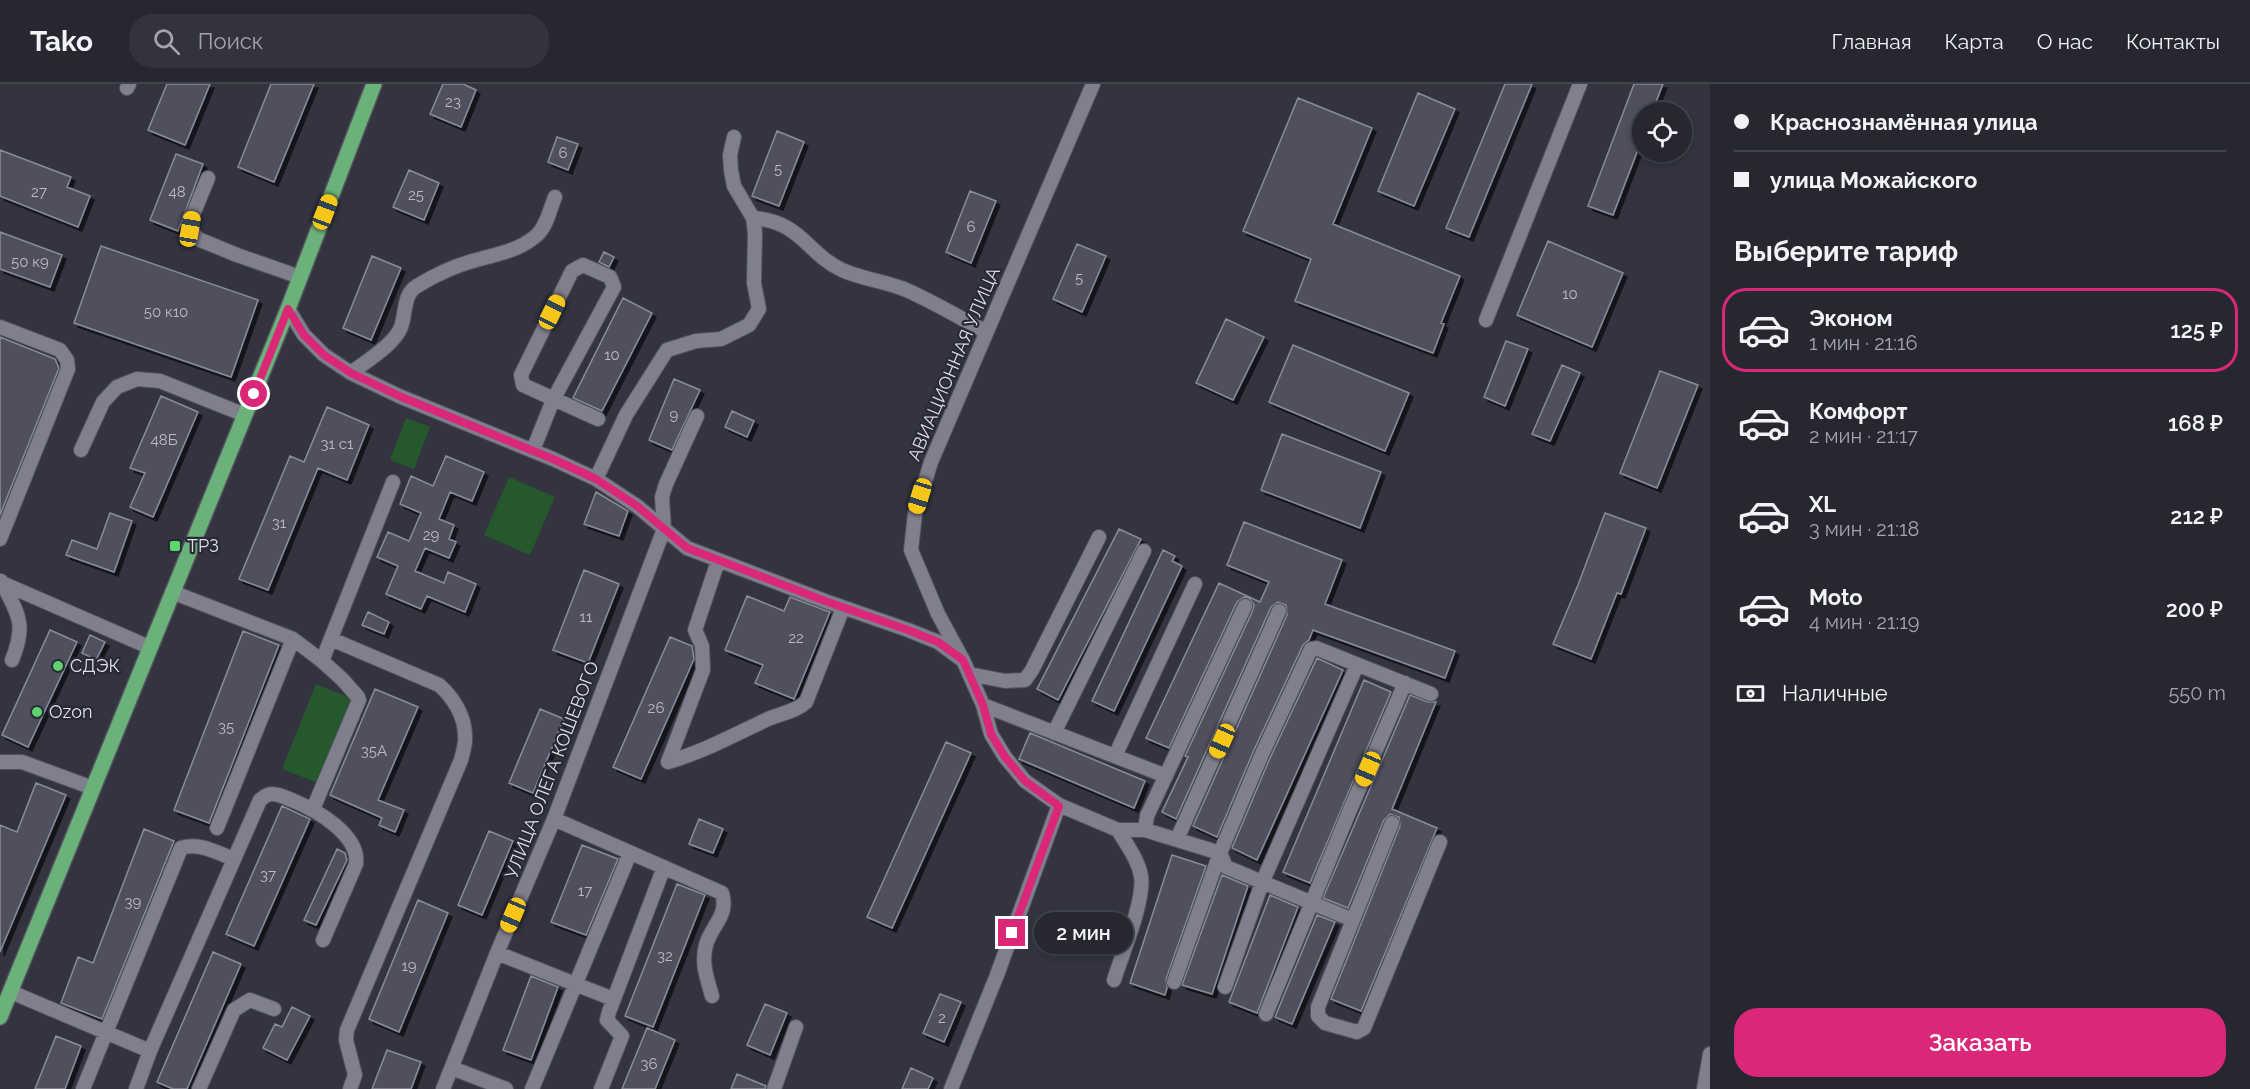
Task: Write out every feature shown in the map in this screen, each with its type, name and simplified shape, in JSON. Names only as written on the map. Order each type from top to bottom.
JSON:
[{"type":"main road","points":[[0,1017],[288,309],[374,84]]},
{"type":"street","name":"АВИАЦИОННАЯ УЛИЦА","points":[[1093,84],[931,462],[915,514],[911,549],[938,614],[963,660],[983,705],[991,734],[1005,757],[1025,781],[1059,806],[1118,830]]},
{"type":"street","points":[[1486,320],[1580,84]]},
{"type":"street","points":[[596,479],[626,415],[667,350],[696,341],[721,339],[749,325],[759,309],[754,283],[753,218],[734,186],[730,155],[734,137]]},
{"type":"street","points":[[208,178],[192,217],[190,229],[198,239],[300,276]]},
{"type":"street","points":[[351,373],[392,341],[401,329],[410,292],[416,286],[479,259],[505,253],[521,246],[539,234],[555,197]]},
{"type":"street","points":[[753,218],[770,220],[783,225],[840,269],[903,289],[940,306],[986,332]]},
{"type":"street","points":[[533,450],[553,400],[614,287],[610,277],[583,265],[572,271],[521,375],[524,385],[553,400],[598,419]]},
{"type":"street","points":[[288,309],[310,342],[324,355],[351,373],[399,396],[533,450],[596,479],[637,506],[687,548],[938,642],[963,660]]},
{"type":"street","points":[[0,327],[60,350],[67,360],[68,369],[0,539]]},
{"type":"street","points":[[81,450],[103,402],[117,387],[137,379],[160,381],[245,416]]},
{"type":"street","points":[[664,529],[662,497],[697,416]]},
{"type":"street","points":[[322,661],[393,482]]},
{"type":"street","name":"УЛИЦА ОЛЕГА КОШЕВОГО","points":[[443,1089],[554,819],[664,529]]},
{"type":"street","points":[[969,674],[1005,681],[1025,680],[1099,537]]},
{"type":"street","points":[[1054,733],[1144,551]]},
{"type":"street","points":[[718,561],[695,630],[702,646],[704,670],[668,762],[686,757],[775,716],[798,710],[806,702],[843,608]]},
{"type":"street","points":[[1,581],[149,647]]},
{"type":"street","points":[[1,581],[21,623],[19,642],[12,660]]},
{"type":"street","points":[[1115,756],[1196,584]]},
{"type":"street","points":[[172,592],[293,639],[342,679],[359,700],[314,809]]},
{"type":"street","points":[[1145,830],[1146,816],[1245,606]]},
{"type":"street","points":[[1177,839],[1279,611]]},
{"type":"street","points":[[217,828],[293,639]]},
{"type":"street","points":[[331,639],[439,684],[448,693],[460,712],[465,735],[461,760],[347,1030],[348,1053],[355,1075],[350,1089]]},
{"type":"street","points":[[1174,982],[1220,853],[1262,753],[1311,649],[1316,648],[1431,694]]},
{"type":"street","points":[[1225,987],[1262,883],[1357,665]]},
{"type":"street","points":[[1266,1014],[1405,683]]},
{"type":"street","points":[[983,705],[1166,776]]},
{"type":"street","points":[[0,762],[22,762],[93,788]]},
{"type":"street","points":[[136,1089],[150,1051],[260,800],[264,796],[278,795],[314,809],[346,836],[356,858],[323,940]]},
{"type":"street","points":[[951,1089],[997,975],[1059,806]]},
{"type":"street","points":[[554,819],[722,893],[725,904],[724,912],[712,929],[704,960],[712,996]]},
{"type":"street","points":[[1392,824],[1318,1007],[1318,1016],[1324,1023],[1357,1032],[1364,1028],[1440,842]]},
{"type":"street","points":[[1118,830],[1145,830],[1220,853],[1226,867],[1353,920]]},
{"type":"street","points":[[1114,980],[1142,892],[1137,862],[1118,830]]},
{"type":"street","points":[[83,1089],[181,848],[190,845],[201,846],[234,859]]},
{"type":"street","points":[[532,1089],[630,853]]},
{"type":"street","points":[[601,1089],[622,1036],[607,1020],[664,867]]},
{"type":"street","points":[[497,953],[613,999]]},
{"type":"street","points":[[11,992],[150,1051]]},
{"type":"street","points":[[199,1089],[234,1010],[250,1000],[274,1009]]},
{"type":"street","points":[[774,1089],[796,1027]]},
{"type":"street","points":[[1704,1089],[1710,1054]]},
{"type":"street","points":[[452,1068],[506,1089]]},
{"type":"green space","points":[[406,418],[430,427],[414,469],[390,460]]},
{"type":"green space","points":[[509,477],[555,497],[530,555],[484,535]]},
{"type":"green space","points":[[316,684],[353,699],[318,783],[282,769]]},
{"type":"building","points":[[167,84],[210,84],[185,145],[148,130]]},
{"type":"building","points":[[271,84],[314,84],[274,182],[238,167]]},
{"type":"building","points":[[443,84],[463,84],[476,90],[461,127],[430,114]]},
{"type":"building","points":[[1505,84],[1532,84],[1469,237],[1446,228]]},
{"type":"building","points":[[1634,84],[1663,84],[1656,102],[1632,102],[1633,162],[1613,215],[1588,206]]},
{"type":"building","points":[[1418,93],[1455,109],[1414,206],[1378,191]]},
{"type":"building","points":[[1298,98],[1372,128],[1333,224],[1460,276],[1441,323],[1444,324],[1433,353],[1295,301],[1311,259],[1243,231]]},
{"type":"building","points":[[777,131],[804,142],[779,206],[752,196]]},
{"type":"building","points":[[557,137],[578,144],[568,170],[548,162]]},
{"type":"building","points":[[0,150],[71,177],[67,187],[90,196],[78,227],[0,196]]},
{"type":"building","points":[[176,154],[203,164],[178,231],[150,220]]},
{"type":"building","points":[[409,170],[439,183],[424,220],[393,207]]},
{"type":"building","points":[[970,191],[996,201],[971,263],[946,252]]},
{"type":"building","points":[[0,232],[62,255],[50,287],[0,269]]},
{"type":"building","points":[[1548,241],[1623,273],[1592,347],[1517,315]]},
{"type":"building","points":[[1077,244],[1106,256],[1082,312],[1053,299]]},
{"type":"building","points":[[101,246],[258,300],[231,377],[74,323]]},
{"type":"building","points":[[604,252],[614,257],[609,267],[599,262]]},
{"type":"building","points":[[372,256],[401,268],[371,340],[343,328]]},
{"type":"building","points":[[623,298],[652,313],[602,411],[573,398]]},
{"type":"building","points":[[1226,319],[1264,337],[1233,400],[1196,383]]},
{"type":"building","points":[[0,337],[55,359],[59,368],[0,515]]},
{"type":"building","points":[[1506,341],[1528,349],[1505,406],[1484,397]]},
{"type":"building","points":[[1293,345],[1409,393],[1385,451],[1269,402]]},
{"type":"building","points":[[1562,365],[1580,373],[1550,441],[1532,434]]},
{"type":"building","points":[[1660,371],[1698,385],[1657,488],[1620,473]]},
{"type":"building","points":[[674,379],[700,390],[672,450],[649,440]]},
{"type":"building","points":[[161,396],[198,412],[153,517],[130,507],[145,473],[130,468]]},
{"type":"building","points":[[327,407],[369,425],[347,480],[318,468],[268,590],[239,579],[290,456],[304,462]]},
{"type":"building","points":[[732,411],[754,421],[747,437],[725,427]]},
{"type":"building","points":[[1282,434],[1381,472],[1360,528],[1261,490]]},
{"type":"building","points":[[446,456],[484,472],[472,501],[450,492],[439,519],[454,525],[449,539],[456,542],[449,558],[425,548],[415,571],[444,583],[448,572],[476,584],[465,612],[427,596],[421,609],[386,594],[398,566],[377,557],[388,532],[409,541],[421,513],[400,504],[411,476],[433,486]]},
{"type":"building","points":[[596,492],[628,511],[619,536],[584,524]]},
{"type":"building","points":[[110,513],[132,521],[114,572],[66,555],[72,540],[97,549]]},
{"type":"building","points":[[1605,513],[1646,528],[1621,594],[1617,593],[1591,659],[1553,644]]},
{"type":"building","points":[[1244,522],[1342,560],[1325,604],[1455,651],[1445,678],[1313,630],[1309,640],[1303,645],[1254,750],[1217,837],[1193,826],[1287,615],[1286,605],[1278,602],[1271,607],[1176,819],[1162,812],[1188,757],[1185,756],[1253,610],[1254,605],[1249,598],[1244,597],[1237,602],[1169,748],[1146,738],[1219,583],[1260,602],[1269,582],[1227,565]]},
{"type":"building","points":[[1119,529],[1141,539],[1058,700],[1037,689]]},
{"type":"building","points":[[1163,550],[1175,556],[1172,561],[1182,566],[1114,711],[1092,701]]},
{"type":"building","points":[[584,570],[619,584],[588,663],[553,650]]},
{"type":"building","points":[[747,596],[784,611],[790,597],[830,612],[794,699],[755,683],[763,665],[725,650]]},
{"type":"building","points":[[368,612],[389,622],[384,634],[362,625]]},
{"type":"building","points":[[50,630],[77,642],[28,747],[2,735]]},
{"type":"building","points":[[243,631],[279,645],[209,823],[174,810]]},
{"type":"building","points":[[90,635],[105,642],[96,660],[82,653]]},
{"type":"building","points":[[670,637],[692,646],[694,659],[641,779],[613,767]]},
{"type":"building","points":[[1317,658],[1343,670],[1257,860],[1232,848],[1270,758]]},
{"type":"building","points":[[1364,680],[1391,692],[1310,883],[1283,872]]},
{"type":"building","points":[[375,689],[418,707],[378,800],[404,810],[395,832],[379,825],[382,818],[330,795]]},
{"type":"building","points":[[1410,695],[1428,702],[1436,702],[1392,809],[1437,828],[1361,1011],[1331,999],[1400,826],[1399,817],[1390,814],[1384,820],[1348,908],[1323,898]]},
{"type":"building","points":[[540,709],[564,719],[533,793],[509,783]]},
{"type":"building","points":[[1030,733],[1145,781],[1134,808],[1019,759]]},
{"type":"building","points":[[946,742],[971,753],[892,928],[867,917]]},
{"type":"building","points":[[36,783],[66,795],[0,952],[0,825],[17,832]]},
{"type":"building","points":[[282,806],[310,819],[254,946],[226,934]]},
{"type":"building","points":[[699,819],[723,829],[713,853],[689,844]]},
{"type":"building","points":[[144,829],[174,841],[102,1019],[61,1003],[78,957],[93,963]]},
{"type":"building","points":[[489,831],[513,841],[482,915],[458,905]]},
{"type":"building","points":[[582,845],[618,859],[586,935],[551,922]]},
{"type":"building","points":[[337,849],[345,853],[347,860],[316,925],[304,920]]},
{"type":"building","points":[[1172,855],[1206,866],[1166,979],[1165,995],[1130,983]]},
{"type":"building","points":[[1222,875],[1248,886],[1212,994],[1182,985]]},
{"type":"building","points":[[677,884],[705,895],[653,1027],[625,1016]]},
{"type":"building","points":[[1270,895],[1298,907],[1257,1013],[1229,1002]]},
{"type":"building","points":[[418,900],[448,913],[399,1032],[369,1019]]},
{"type":"building","points":[[1317,915],[1335,922],[1292,1024],[1275,1017]]},
{"type":"building","points":[[213,952],[241,964],[187,1089],[173,1089],[157,1082]]},
{"type":"building","points":[[531,976],[558,987],[531,1060],[503,1050]]},
{"type":"building","points":[[940,994],[961,1002],[944,1042],[923,1033]]},
{"type":"building","points":[[765,1004],[787,1013],[770,1055],[747,1045]]},
{"type":"building","points":[[292,1007],[310,1016],[287,1060],[263,1048],[275,1024],[282,1027]]},
{"type":"building","points":[[647,1028],[675,1040],[655,1089],[622,1089]]},
{"type":"building","points":[[56,1036],[81,1046],[65,1089],[35,1089]]},
{"type":"building","points":[[387,1050],[421,1062],[411,1089],[372,1089]]},
{"type":"building","points":[[911,1068],[933,1078],[928,1089],[902,1089]]},
{"type":"building","points":[[737,1074],[766,1086],[765,1089],[731,1089]]},
{"type":"place","name":"ТРЗ","points":[[175,546]]},
{"type":"place","name":"СДЭК","points":[[58,666]]},
{"type":"place","name":"Ozon","points":[[37,712]]},
{"type":"route","points":[[254,394],[288,309],[304,335],[324,355],[351,373],[399,396],[596,479],[637,506],[687,548],[938,642],[963,660],[983,705],[991,734],[1005,757],[1025,781],[1059,806],[1012,933]]}]
